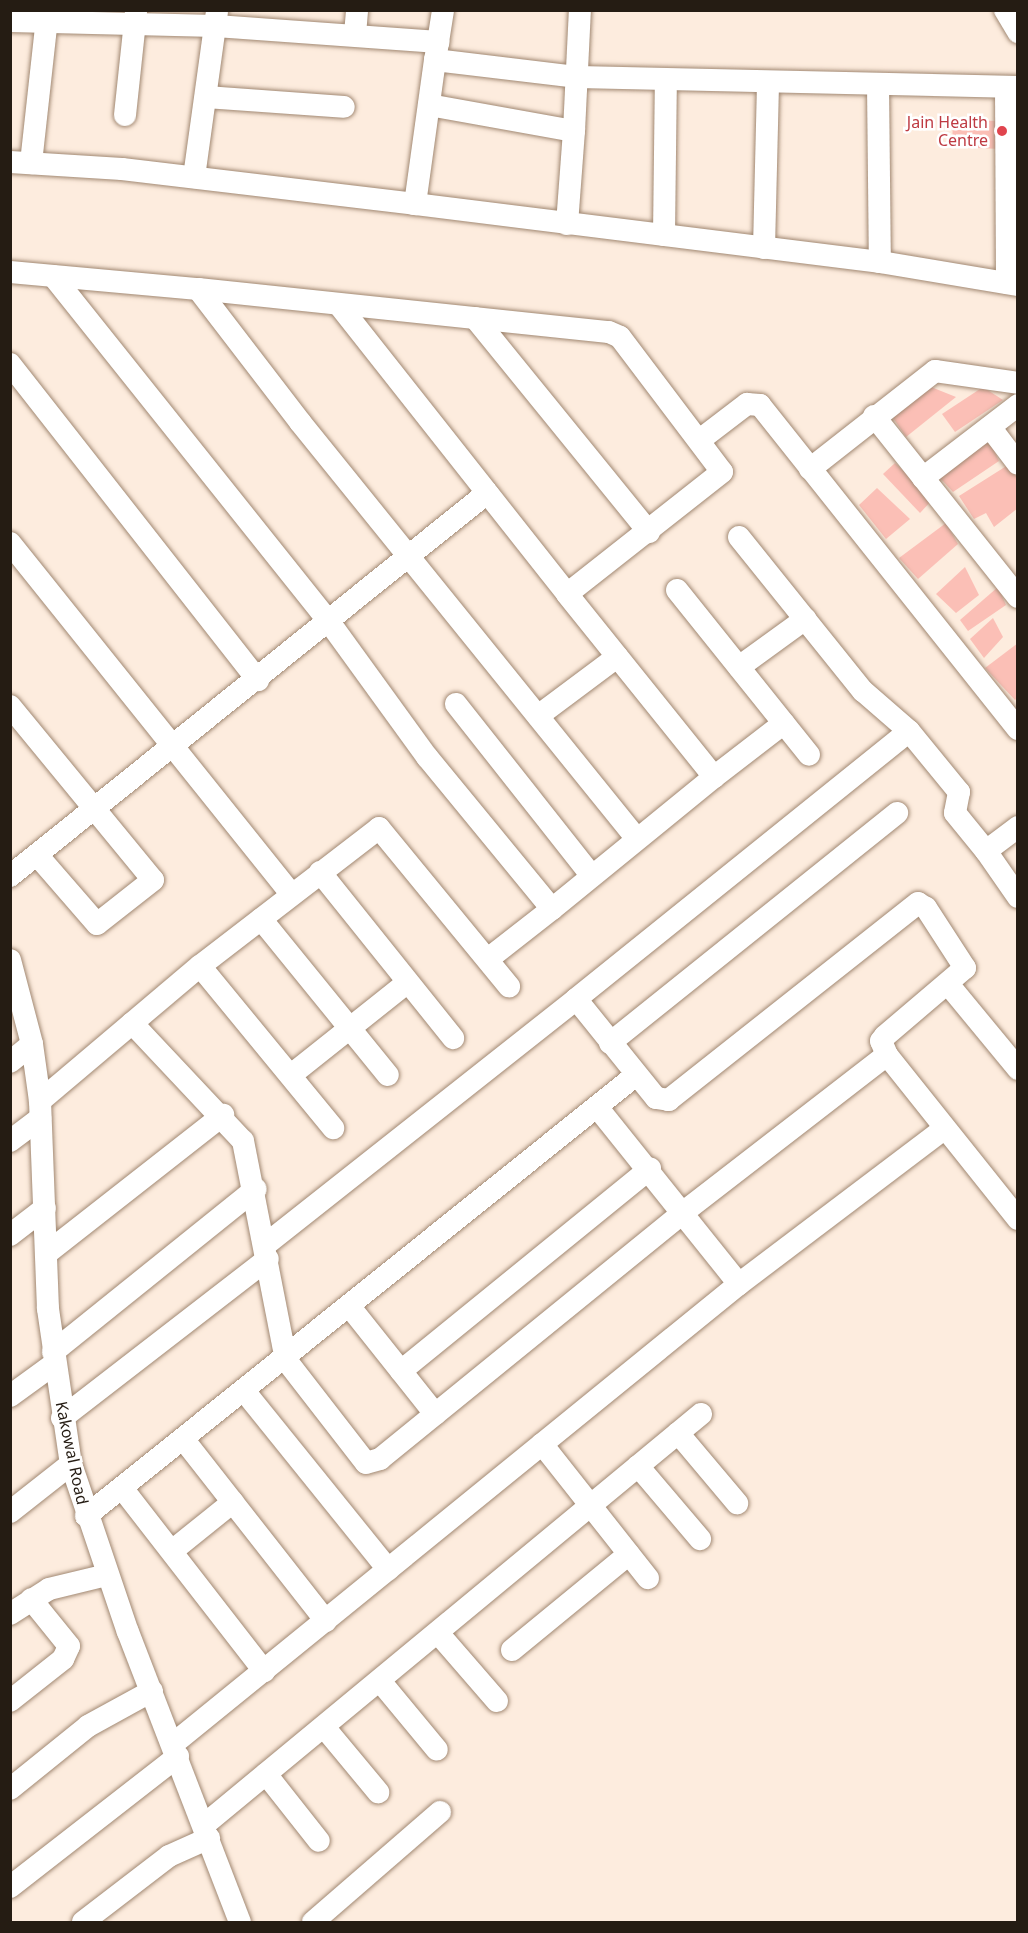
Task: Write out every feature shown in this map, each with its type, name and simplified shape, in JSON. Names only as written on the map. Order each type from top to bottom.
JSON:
[{"type":"street","points":[[355,34],[357,10]]},
{"type":"street","points":[[415,204],[442,10]]},
{"type":"street","points":[[567,224],[578,77],[580,10]]},
{"type":"street","points":[[1005,10],[1017,32]]},
{"type":"street","points":[[10,21],[48,17],[217,18],[355,34],[578,77],[1012,87],[1012,284],[880,262],[415,204],[194,177],[21,162],[48,17]]},
{"type":"street","points":[[125,115],[135,18]]},
{"type":"street","points":[[194,177],[217,18]]},
{"type":"street","points":[[664,235],[666,80]]},
{"type":"street","points":[[764,248],[768,82]]},
{"type":"street","points":[[878,84],[880,262]]},
{"type":"street","points":[[206,98],[344,107]]},
{"type":"street","points":[[429,105],[574,131]]},
{"type":"street","points":[[10,272],[198,289],[609,332],[620,338],[701,439],[723,472],[650,532],[567,594]]},
{"type":"street","points":[[53,276],[330,622],[427,757],[552,909]]},
{"type":"street","points":[[198,289],[637,839]]},
{"type":"street","points":[[339,305],[714,777]]},
{"type":"street","points":[[475,318],[650,532]]},
{"type":"street","points":[[10,364],[258,680]]},
{"type":"street","points":[[810,469],[874,416],[934,371],[1017,383]]},
{"type":"street","points":[[701,439],[753,402],[1014,718]]},
{"type":"street","points":[[923,478],[1017,405]]},
{"type":"street","points":[[874,416],[1017,597]]},
{"type":"street","points":[[990,427],[1017,464]]},
{"type":"street","points":[[10,876],[411,558],[487,493]]},
{"type":"street","points":[[739,537],[863,691],[909,731],[959,792],[955,813],[986,851],[1017,897]]},
{"type":"street","points":[[10,543],[291,894]]},
{"type":"street","points":[[677,590],[809,755]]},
{"type":"street","points":[[739,667],[805,619]]},
{"type":"street","points":[[538,716],[617,657]]},
{"type":"street","points":[[456,704],[592,876]]},
{"type":"street","points":[[10,706],[151,873],[149,886],[97,924],[37,855]]},
{"type":"street","points":[[488,959],[784,723]]},
{"type":"street","points":[[62,1418],[909,731]]},
{"type":"street","points":[[610,1043],[897,813]]},
{"type":"street","points":[[986,851],[1017,827]]},
{"type":"street","points":[[10,1141],[132,1023],[200,966],[370,832],[385,831],[509,986]]},
{"type":"street","points":[[320,872],[453,1038]]},
{"type":"street","points":[[576,999],[656,1098],[669,1100],[918,903],[964,960],[965,968],[881,1041],[887,1055],[1017,1219]]},
{"type":"street","points":[[261,919],[388,1075]]},
{"type":"street","points":[[200,966],[333,1128]]},
{"type":"street","name":"Kakowal Road","points":[[12,970],[32,1044],[40,1110],[53,1358],[71,1464],[107,1575],[176,1750],[240,1923]]},
{"type":"street","points":[[291,1075],[408,982]]},
{"type":"street","points":[[948,984],[1017,1069]]},
{"type":"street","points":[[132,1023],[223,1115],[243,1141],[256,1190],[286,1360],[366,1463],[380,1459],[685,1211],[887,1055]]},
{"type":"street","points":[[10,1062],[32,1044]]},
{"type":"street","points":[[86,1516],[286,1360],[636,1075]]},
{"type":"street","points":[[597,1107],[685,1211],[739,1284]]},
{"type":"street","points":[[47,1253],[223,1115]]},
{"type":"street","points":[[10,1887],[176,1750],[264,1671],[739,1284],[944,1129]]},
{"type":"street","points":[[401,1371],[650,1169]]},
{"type":"street","points":[[10,1396],[256,1190]]},
{"type":"street","points":[[10,1235],[45,1208]]},
{"type":"street","points":[[350,1307],[435,1414]]},
{"type":"street","points":[[245,1392],[388,1569]]},
{"type":"street","points":[[83,1923],[106,1916],[169,1856],[206,1831],[266,1774],[701,1414]]},
{"type":"street","points":[[678,1433],[737,1503]]},
{"type":"street","points":[[184,1440],[326,1621]]},
{"type":"street","points":[[542,1444],[648,1578]]},
{"type":"street","points":[[10,1512],[71,1464]]},
{"type":"street","points":[[638,1466],[700,1539]]},
{"type":"street","points":[[122,1488],[264,1671]]},
{"type":"street","points":[[172,1551],[233,1502]]},
{"type":"street","points":[[512,1650],[629,1554]]},
{"type":"street","points":[[10,1614],[49,1589],[107,1575]]},
{"type":"street","points":[[10,1701],[63,1659],[69,1646],[31,1599]]},
{"type":"street","points":[[438,1633],[497,1701]]},
{"type":"street","points":[[380,1681],[437,1750]]},
{"type":"street","points":[[10,1789],[88,1726],[152,1691]]},
{"type":"street","points":[[324,1727],[378,1792]]},
{"type":"street","points":[[266,1774],[319,1841]]},
{"type":"street","points":[[313,1923],[440,1812]]},
{"type":"building","points":[[953,120],[1002,121],[1001,149],[952,147]]},
{"type":"building","points":[[926,385],[956,397],[906,437],[889,412]]},
{"type":"building","points":[[983,387],[1003,400],[955,432],[942,414]]},
{"type":"building","points":[[988,438],[999,461],[953,492],[939,477]]},
{"type":"building","points":[[895,463],[933,499],[920,513],[883,474]]},
{"type":"building","points":[[1008,465],[1018,479],[1018,508],[994,527],[986,513],[974,519],[959,496]]},
{"type":"building","points":[[877,488],[910,519],[886,539],[859,505]]},
{"type":"building","points":[[946,523],[958,544],[918,579],[899,558]]},
{"type":"building","points":[[965,567],[979,595],[956,613],[936,594]]},
{"type":"building","points":[[998,587],[1006,605],[968,631],[960,620]]},
{"type":"building","points":[[993,618],[1003,637],[984,658],[970,639]]},
{"type":"building","points":[[1018,643],[1018,697],[1015,700],[985,668]]},
{"type":"place","name":"Jain Health Centre","points":[[1002,131]]}]
